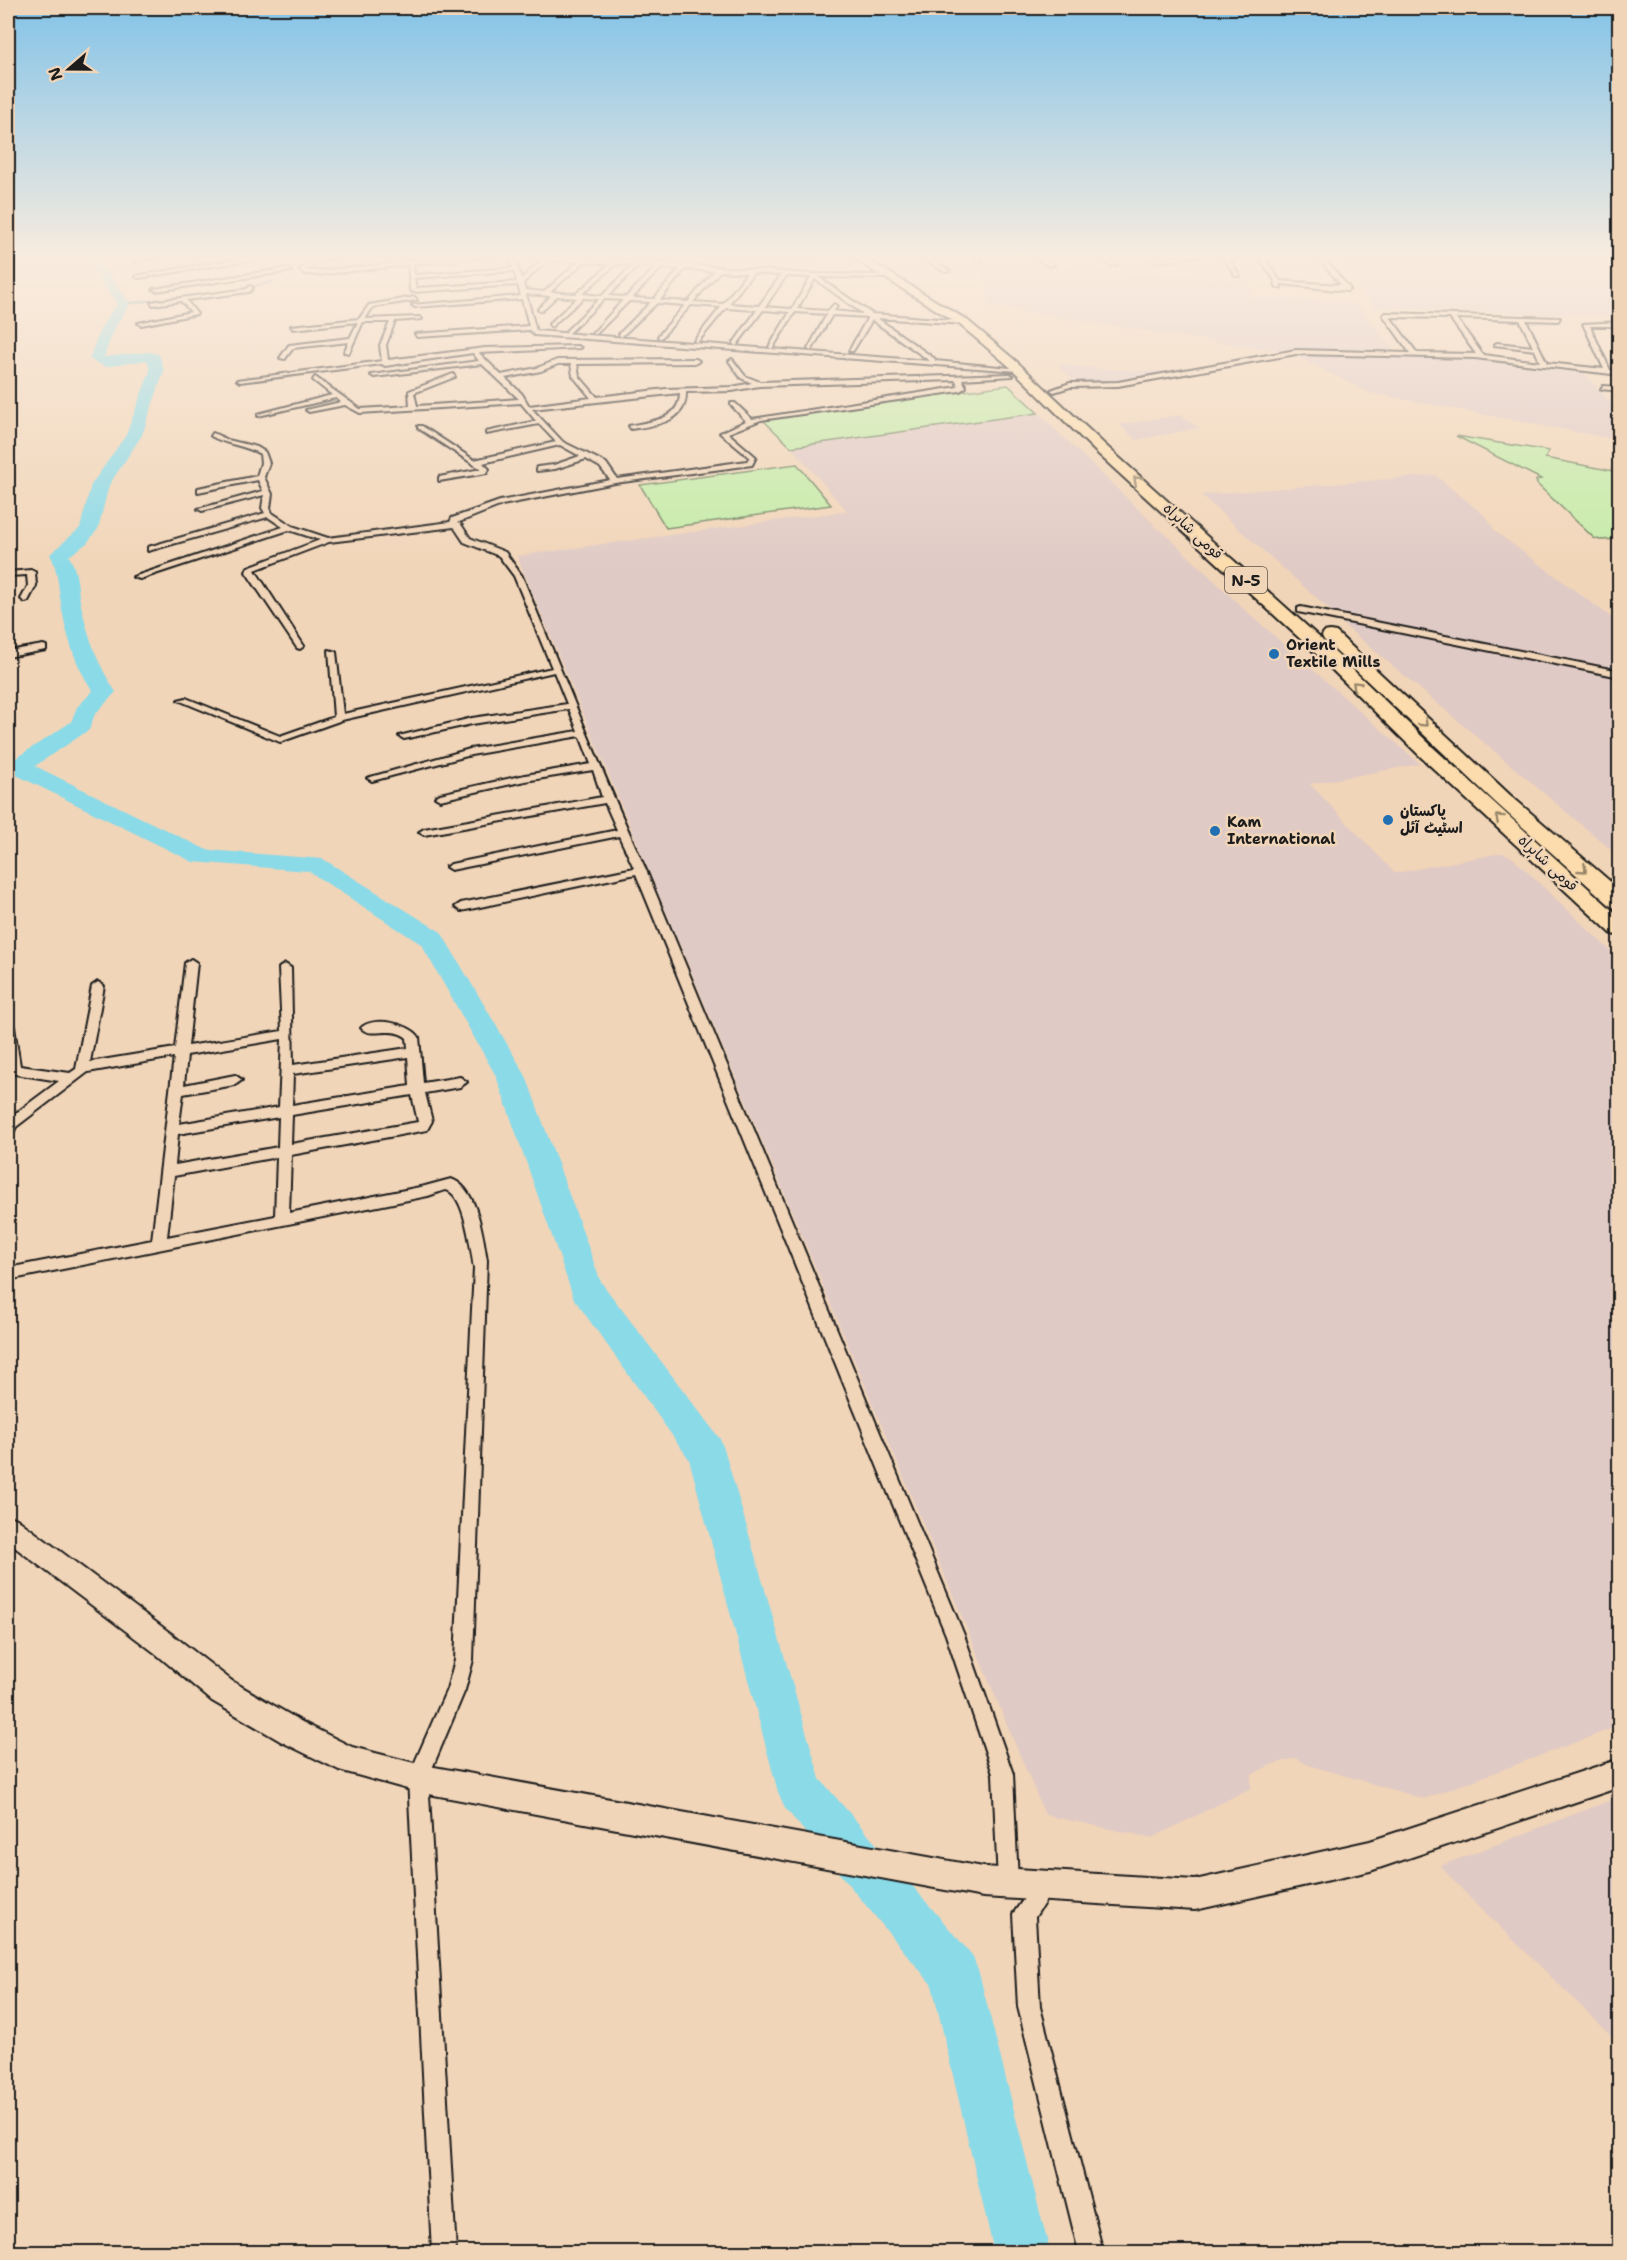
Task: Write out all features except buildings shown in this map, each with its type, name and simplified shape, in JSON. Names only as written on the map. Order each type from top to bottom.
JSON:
[{"type":"highway","name":"قومی شاہراہ","points":[[1008,360],[1100,448],[1287,617],[1429,754],[1620,928]]},
{"type":"highway","name":"قومی شاہراہ","points":[[1023,360],[1385,686],[1503,799],[1557,832],[1619,894]]},
{"type":"street","points":[[240,380],[411,360]]},
{"type":"street","points":[[870,360],[1022,373]]},
{"type":"street","points":[[1054,390],[1070,386],[1118,384],[1249,360]]},
{"type":"street","points":[[1509,360],[1620,373]]},
{"type":"street","points":[[1543,360],[1545,365]]},
{"type":"street","points":[[1603,360],[1608,372]]},
{"type":"street","points":[[500,376],[539,370],[553,363],[696,361]]},
{"type":"street","points":[[732,361],[743,377],[759,384]]},
{"type":"street","points":[[374,375],[483,362],[500,376],[561,443],[603,465],[615,481]]},
{"type":"street","points":[[574,362],[576,376],[596,399]]},
{"type":"street","points":[[315,378],[346,404],[360,411],[526,404],[732,389],[759,384],[958,378],[1022,373]]},
{"type":"street","points":[[414,408],[411,392],[426,387],[433,380],[453,376]]},
{"type":"street","points":[[452,524],[455,520],[501,503],[615,481],[753,461],[754,458],[723,433],[750,421],[960,389],[963,387],[958,378]]},
{"type":"street","points":[[1603,388],[1620,389]]},
{"type":"street","points":[[631,427],[662,421],[680,411],[685,402],[683,391]]},
{"type":"street","points":[[260,415],[336,396]]},
{"type":"street","points":[[300,404],[311,410],[346,404]]},
{"type":"street","points":[[733,404],[750,421]]},
{"type":"street","points":[[488,433],[541,422]]},
{"type":"street","points":[[420,427],[472,462],[561,443]]},
{"type":"street","points":[[213,435],[226,442],[255,448],[263,453],[265,463],[260,477],[267,492],[266,508],[269,514],[289,528],[328,540]]},
{"type":"street","points":[[540,469],[555,468],[587,456]]},
{"type":"street","points":[[442,479],[484,471],[485,469],[478,462]]},
{"type":"street","points":[[201,490],[260,477]]},
{"type":"street","points":[[202,509],[267,492]]},
{"type":"street","points":[[151,549],[269,514]]},
{"type":"street","points":[[300,645],[250,571],[328,540],[452,524],[457,525],[468,540],[502,554],[519,576],[584,733],[608,799],[640,870],[955,1635],[1003,1774],[995,1883]]},
{"type":"street","points":[[137,577],[289,528]]},
{"type":"street","points":[[8,574],[30,572],[32,586],[25,599]]},
{"type":"street","points":[[1301,610],[1620,674]]},
{"type":"street","points":[[8,654],[43,648]]},
{"type":"street","points":[[332,652],[339,718]]},
{"type":"street","points":[[183,700],[280,739],[339,718],[557,669]]},
{"type":"street","points":[[404,736],[472,721],[572,705]]},
{"type":"street","points":[[372,778],[470,752],[584,733]]},
{"type":"street","points":[[440,796],[597,766]]},
{"type":"street","points":[[424,832],[608,799]]},
{"type":"street","points":[[451,867],[624,832]]},
{"type":"street","points":[[461,907],[640,870]]},
{"type":"street","points":[[159,1245],[191,963]]},
{"type":"street","points":[[282,1220],[288,1034],[285,968]]},
{"type":"street","points":[[83,1068],[98,986]]},
{"type":"street","points":[[8,1027],[14,1070],[72,1078]]},
{"type":"street","points":[[167,1172],[422,1126],[425,1121],[418,1089],[414,1037],[408,1031],[396,1028],[367,1028]]},
{"type":"street","points":[[8,1129],[10,1124],[83,1068],[288,1034]]},
{"type":"street","points":[[286,1071],[415,1051]]},
{"type":"street","points":[[176,1091],[235,1080]]},
{"type":"street","points":[[172,1130],[460,1082]]},
{"type":"street","points":[[8,1274],[428,1191],[448,1184],[461,1191],[477,1241],[481,1268],[464,1660],[456,1690],[418,1778],[444,2253]]},
{"type":"street","points":[[8,1527],[164,1644],[222,1691],[292,1732],[349,1760],[418,1778],[995,1883],[1195,1895],[1370,1856],[1620,1773]]},
{"type":"street","points":[[1045,1886],[1024,1914],[1029,2007],[1090,2253]]},
{"type":"shaded area","points":[[1304,360],[1505,360],[1581,370],[1613,405],[1619,417],[1619,440],[1370,393]]},
{"type":"shaded area","points":[[1057,364],[1102,369],[1174,372],[1120,381],[1084,383],[1071,378]]},
{"type":"shaded area","points":[[1038,413],[1155,525],[1153,527],[1161,530],[1244,609],[1420,764],[1310,784],[1395,873],[1502,853],[1512,857],[1619,959],[1619,1726],[1424,1799],[1308,1765],[1296,1758],[1271,1765],[1251,1775],[1251,1788],[1152,1838],[1045,1815],[517,556],[847,511],[791,447]]},
{"type":"shaded area","points":[[1179,415],[1199,428],[1136,440],[1120,425]]},
{"type":"shaded area","points":[[1435,475],[1484,515],[1496,532],[1619,623],[1619,671],[1332,612],[1201,495]]},
{"type":"shaded area","points":[[1338,620],[1619,678],[1619,857],[1615,853]]},
{"type":"shaded area","points":[[1619,1797],[1619,2043],[1440,1866]]},
{"type":"green space","points":[[1008,385],[1038,413],[791,447],[762,419]]},
{"type":"green space","points":[[1456,436],[1549,451],[1545,458],[1619,472],[1619,539],[1594,538],[1537,484],[1536,480],[1541,479]]},
{"type":"green space","points":[[797,464],[831,505],[666,528],[640,485]]},
{"type":"waterway","points":[[99,360],[105,363],[121,360]]},
{"type":"waterway","points":[[154,360],[157,371],[134,435],[100,485],[89,529],[81,539],[59,554],[66,570],[77,631],[92,672],[105,692],[85,712],[81,725],[18,767],[202,857],[314,864],[431,938],[511,1076],[586,1289],[706,1452],[801,1792],[954,1973],[1022,2252]]},
{"type":"place","name":"Orient Textile Mills","points":[[1274,654]]},
{"type":"place","name":"پاکستان اسٹیٹ آئل","points":[[1388,820]]},
{"type":"place","name":"Kam International","points":[[1215,831]]}]
